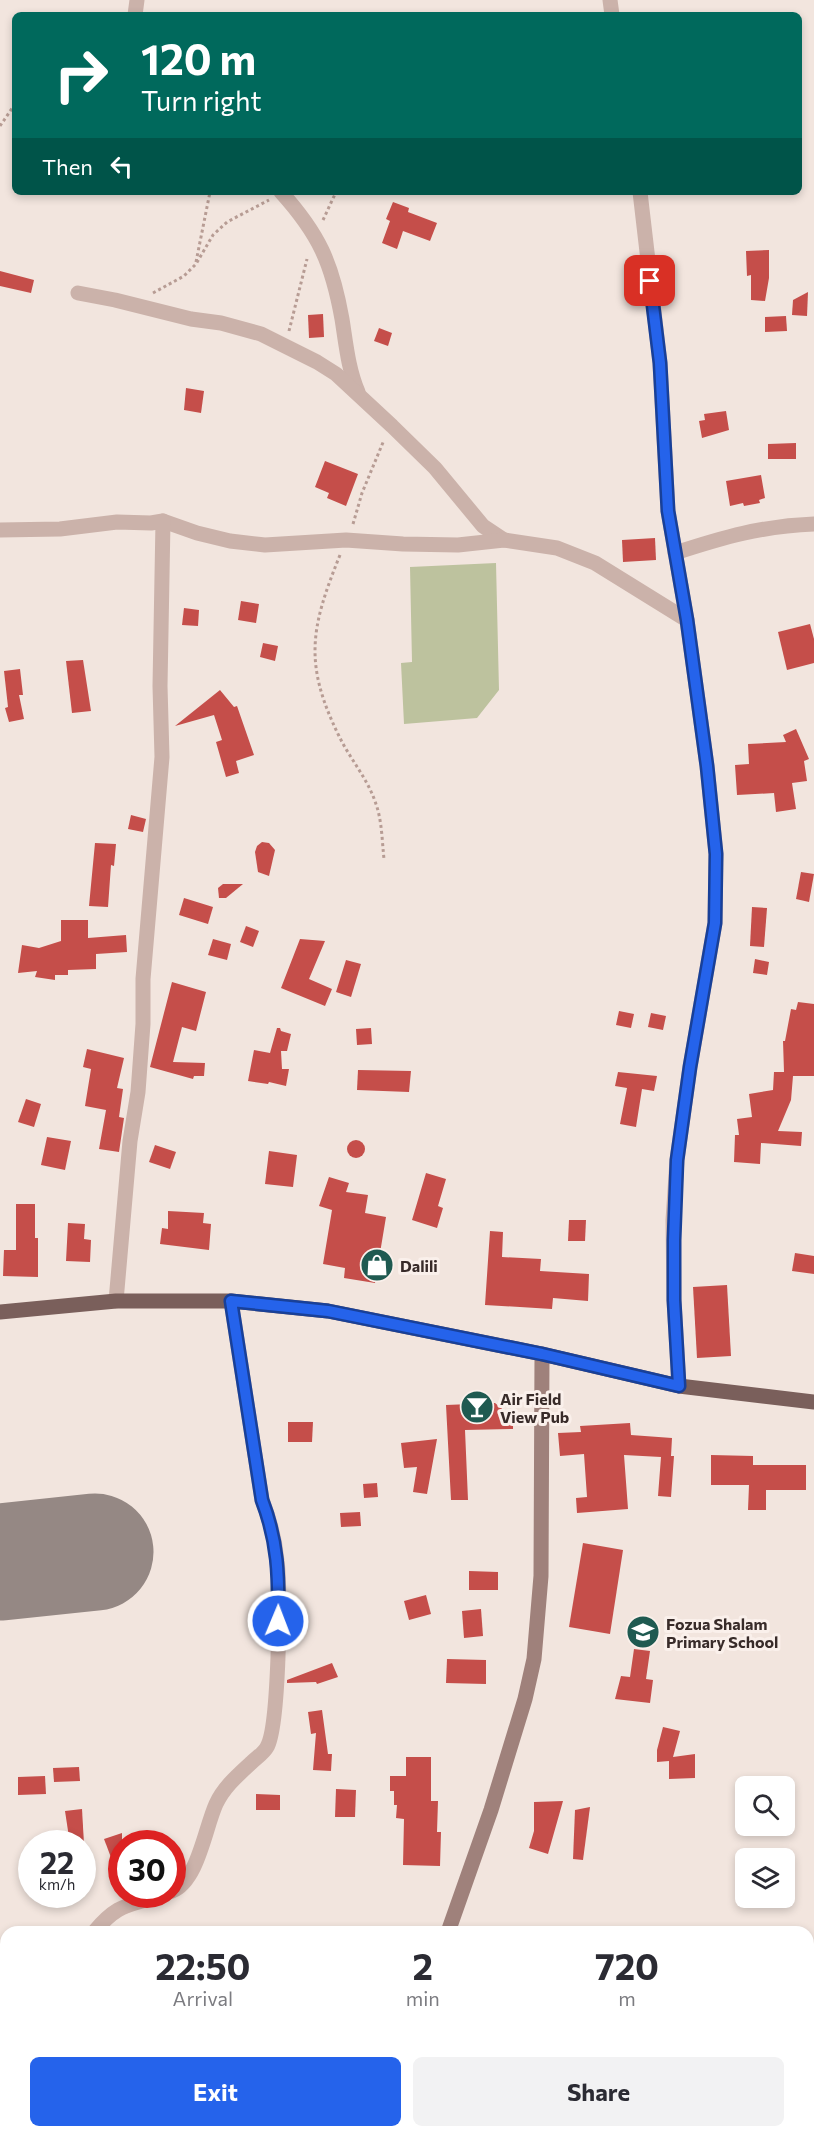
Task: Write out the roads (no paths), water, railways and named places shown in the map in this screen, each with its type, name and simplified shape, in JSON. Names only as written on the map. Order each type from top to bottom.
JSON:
[{"type":"main road","points":[[0,1312],[116,1301],[231,1301],[328,1311],[542,1354],[679,1386],[814,1402]]},
{"type":"street","points":[[277,195],[315,236],[335,285],[347,357],[359,394]]},
{"type":"street","points":[[640,195],[660,363],[668,511],[687,620],[707,766],[716,854],[715,923],[690,1067],[677,1160],[674,1300],[679,1386]]},
{"type":"street","points":[[78,293],[191,320],[221,323],[261,334],[284,344],[336,374],[435,468],[483,526],[504,540]]},
{"type":"street","points":[[0,530],[60,529],[117,522],[163,521],[230,541],[265,545],[346,540],[458,545],[504,540],[557,548],[594,563],[687,620]]},
{"type":"street","points":[[116,1301],[130,1142],[138,1092],[143,1024],[143,979],[162,757],[160,687],[163,521]]},
{"type":"street","points":[[675,553],[749,530],[783,525],[814,524]]},
{"type":"street","points":[[186,1880],[191,1874],[216,1803],[229,1783],[267,1746],[273,1725],[277,1665],[278,1563],[272,1526],[262,1500],[231,1301]]},
{"type":"street","points":[[450,1926],[491,1810],[525,1699],[534,1659],[541,1576],[542,1354]]},
{"type":"street","points":[[100,1926],[121,1908]]},
{"type":"place","name":"Dalili","points":[[377,1265]]},
{"type":"place","name":"Air Field View Pub","points":[[477,1407]]},
{"type":"place","name":"Fozua Shalam Primary School","points":[[643,1632]]}]
